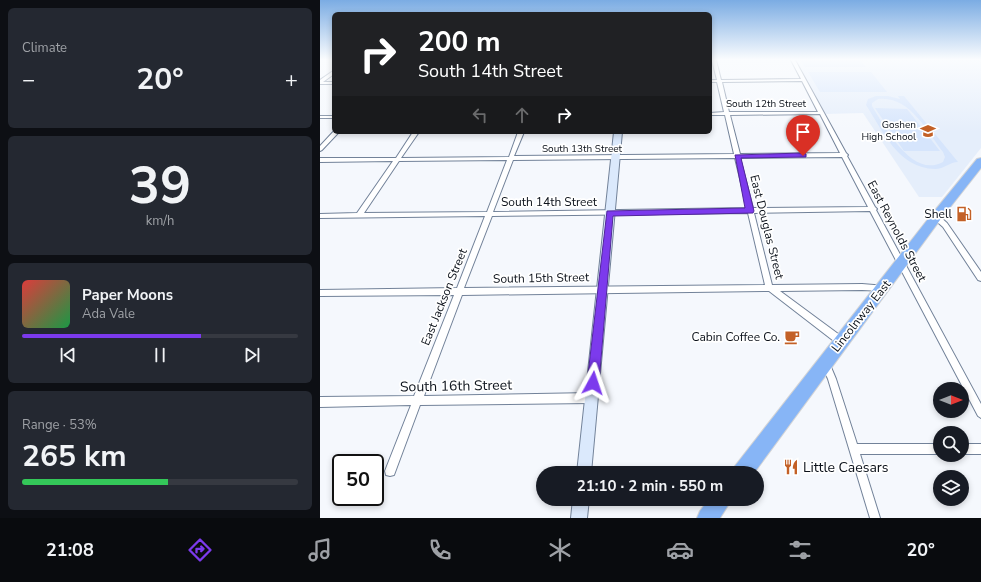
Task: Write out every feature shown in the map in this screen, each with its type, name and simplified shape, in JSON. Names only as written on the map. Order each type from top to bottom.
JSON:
[{"type":"highway","name":"Lincolnway East","points":[[747,466],[902,264],[936,217],[979,166]]},
{"type":"highway","points":[[707,518],[716,506]]},
{"type":"main road","points":[[585,466],[618,134]]},
{"type":"main road","points":[[579,518],[580,506]]},
{"type":"street","name":"East Douglas Street","points":[[720,84],[768,287],[842,342]]},
{"type":"street","name":"East Reynolds Street","points":[[806,84],[981,412]]},
{"type":"street","name":"South 12th Street","points":[[712,114],[822,113]]},
{"type":"street","points":[[320,117],[332,117]]},
{"type":"street","points":[[320,149],[334,134]]},
{"type":"street","points":[[359,215],[415,134]]},
{"type":"street","name":"East Jackson Street","points":[[390,471],[520,134]]},
{"type":"street","name":"South 13th Street","points":[[320,160],[845,155]]},
{"type":"street","name":"South 14th Street","points":[[320,216],[874,209]]},
{"type":"street","points":[[936,217],[945,225],[981,278]]},
{"type":"street","name":"South 15th Street","points":[[320,293],[862,286],[883,288]]},
{"type":"street","points":[[825,363],[832,379],[876,518]]},
{"type":"street","name":"South 16th Street","points":[[320,402],[592,398]]},
{"type":"street","points":[[854,449],[933,449]]},
{"type":"street","points":[[969,449],[981,450]]},
{"type":"shaded area","name":"Goshen High School","points":[[808,84],[981,84],[981,148],[942,197],[919,197],[863,113],[825,114]]},
{"type":"shaded area","points":[[815,84],[881,84],[887,92],[820,92]]},
{"type":"shaded area","points":[[876,96],[888,96],[900,99],[898,96],[904,96],[958,162],[935,169],[922,167],[901,155],[886,136],[866,105],[868,99]],"holes":[[[878,99],[889,99],[908,108],[924,125],[943,152],[945,157],[943,162],[932,165],[921,163],[910,157],[901,148],[884,126],[872,106],[872,103]]]},
{"type":"shaded area","points":[[875,108],[907,109],[940,151],[904,151]]},
{"type":"place","name":"Goshen High School","points":[[928,131]]},
{"type":"place","name":"Shell","points":[[964,214]]},
{"type":"place","name":"Cabin Coffee Co.","points":[[792,337]]},
{"type":"place","name":"Little Caesars","points":[[791,467]]},
{"type":"route","points":[[593,383],[610,213],[750,211],[737,156],[803,156]]}]
